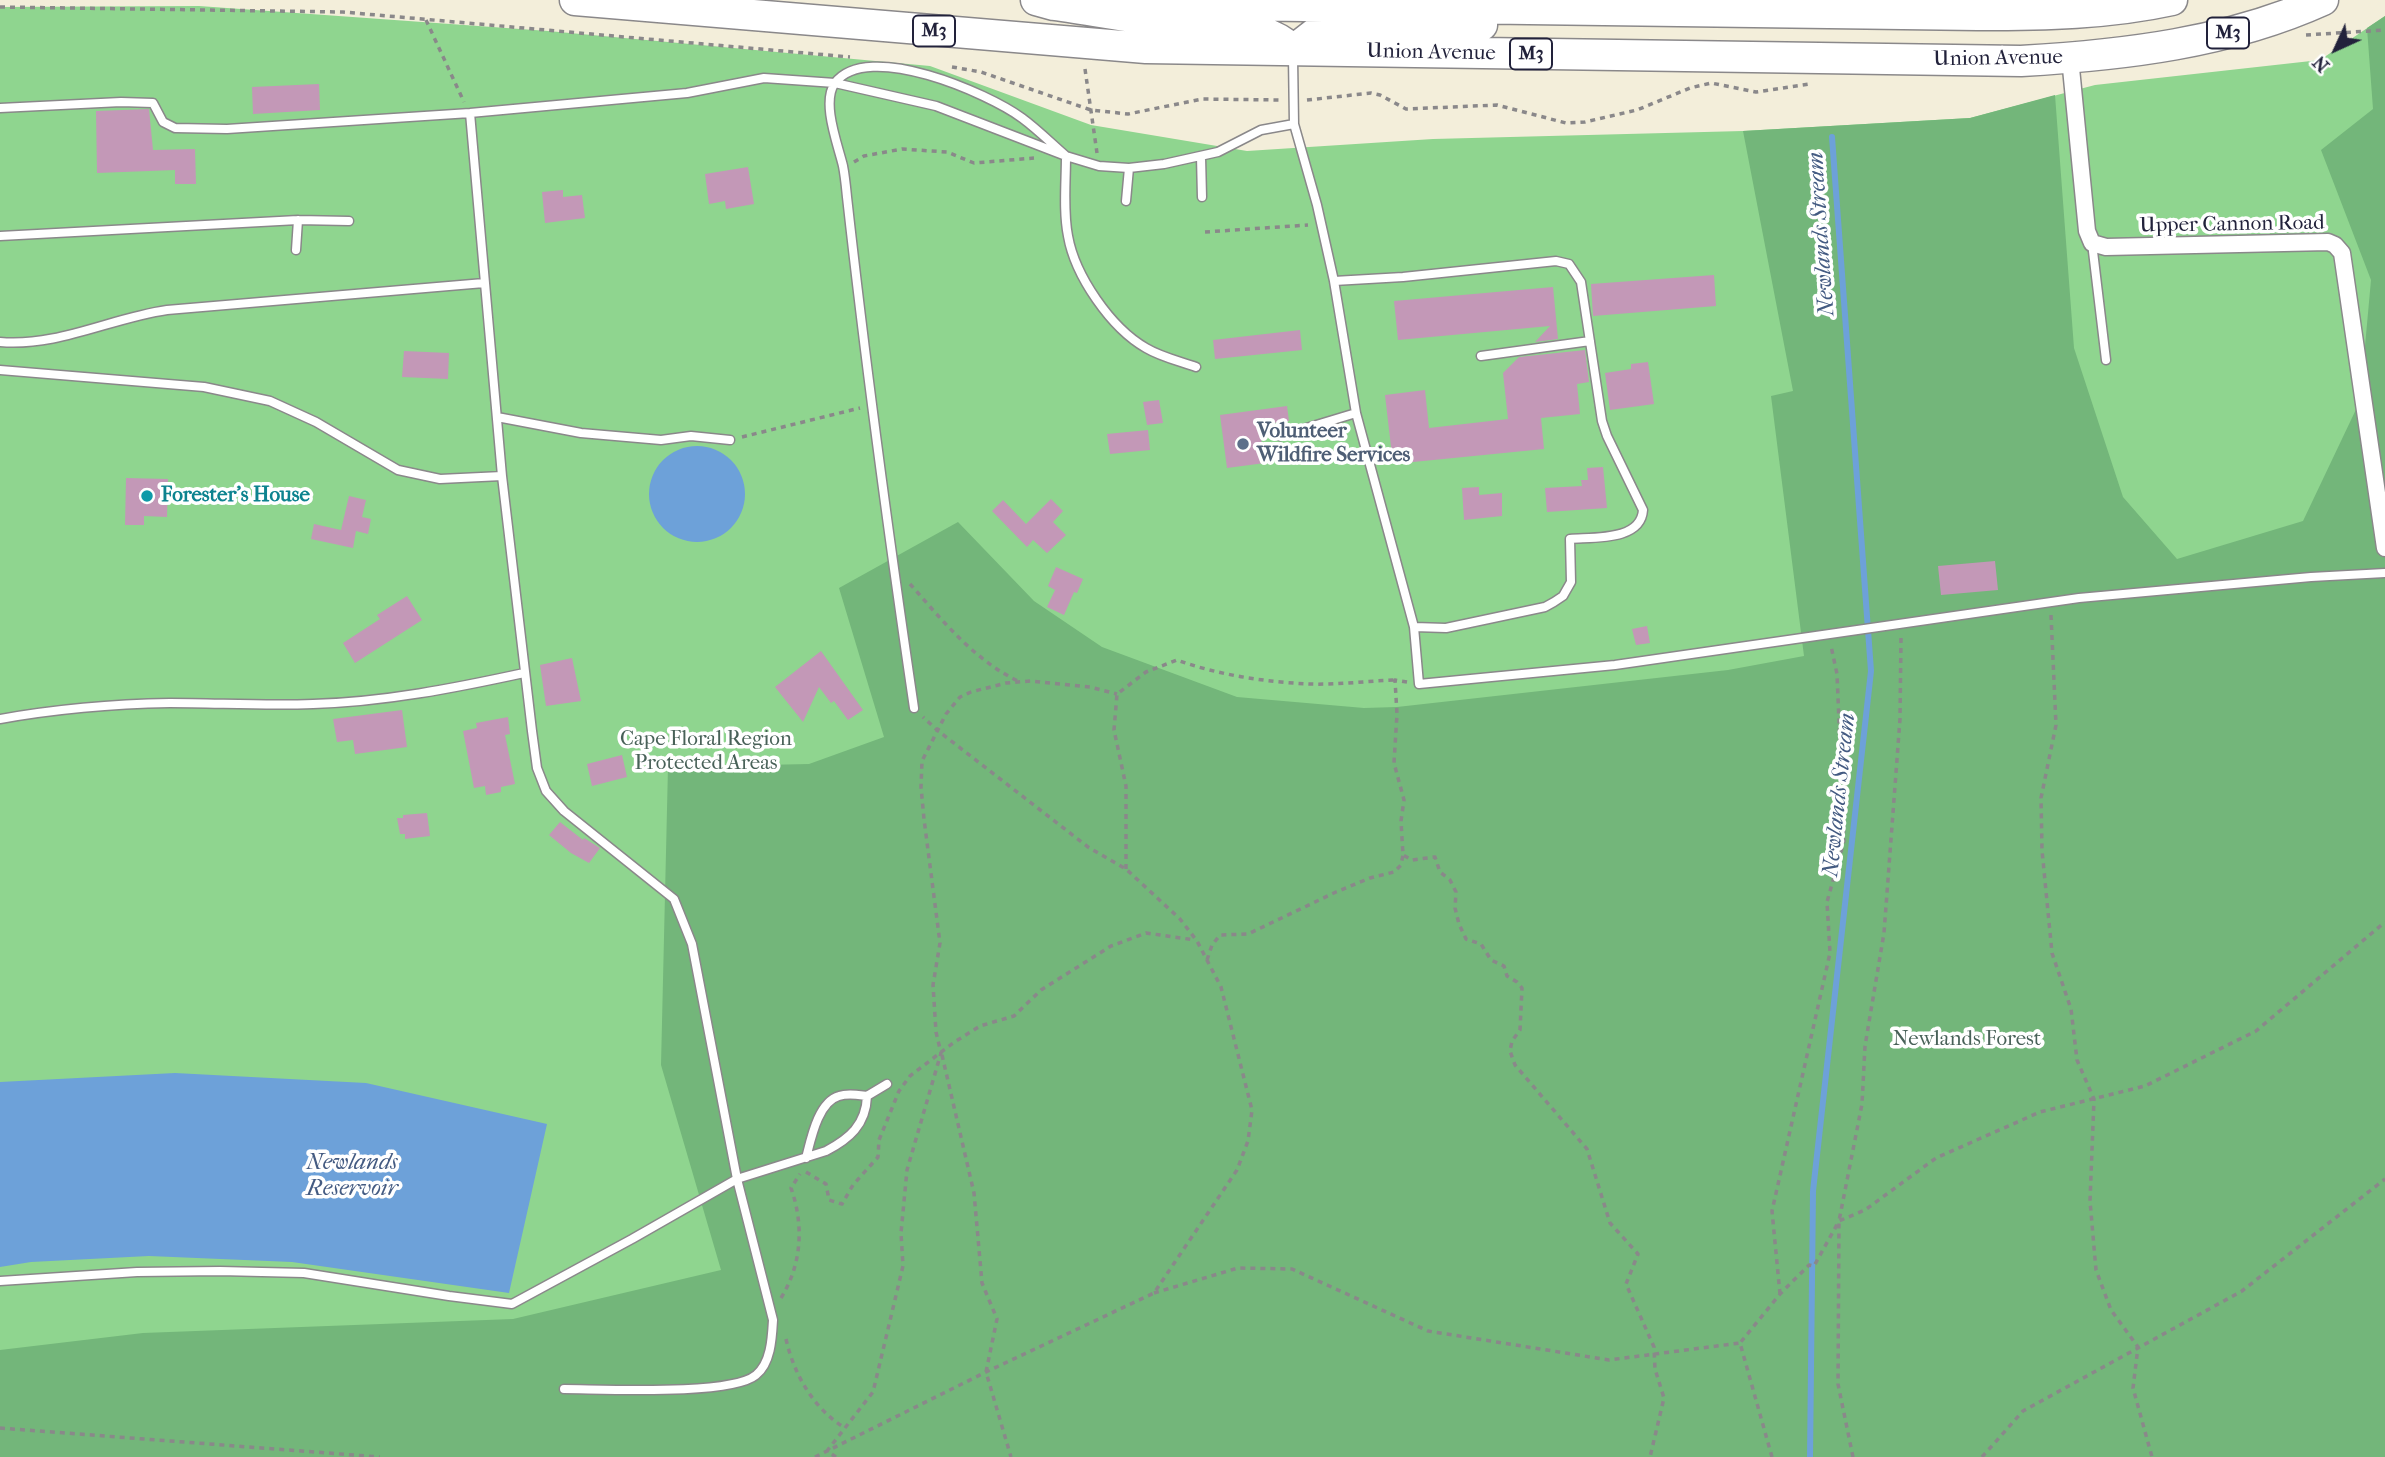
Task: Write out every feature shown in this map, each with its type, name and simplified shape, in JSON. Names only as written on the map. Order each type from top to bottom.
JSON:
[{"type":"highway","name":"Union Avenue","points":[[575,0],[1146,48],[2021,61],[2171,47],[2255,25],[2323,0]]},
{"type":"highway","points":[[1036,0],[1054,5],[1187,24],[1250,29],[1277,37],[1293,51],[1306,38],[1323,31],[1443,29],[1503,20],[1532,10]]},
{"type":"highway","name":"Union Avenue","points":[[1114,0],[1230,5],[1532,10],[2033,15],[2073,15],[2172,0]]},
{"type":"street","points":[[2070,58],[2087,231],[2092,243]]},
{"type":"street","name":"Upper Cannon Road","points":[[2092,243],[2106,247],[2328,242],[2335,245],[2342,253],[2385,548]]},
{"type":"lane","points":[[1293,51],[1294,124],[1334,281],[1356,413],[1414,627],[1419,684],[1615,665],[2051,602],[2311,577],[2385,573]]},
{"type":"lane","points":[[914,708],[870,405],[844,169],[830,110],[835,83],[855,69],[880,66],[928,74],[976,92],[1021,117],[1066,156],[1067,234],[1072,253],[1096,298],[1129,337],[1144,348],[1196,367]]},
{"type":"lane","points":[[0,108],[153,103],[163,122],[175,128],[293,126],[687,93],[764,78],[835,83],[936,106],[1066,156],[1099,166],[1129,168],[1201,157],[1236,145],[1261,130],[1294,124]]},
{"type":"lane","points":[[470,113],[502,477],[537,768],[546,791],[564,811],[674,899],[692,944],[737,1179],[773,1320],[772,1338],[766,1360],[756,1375],[736,1385],[709,1389],[564,1389]]},
{"type":"lane","points":[[1201,157],[1202,197]]},
{"type":"lane","points":[[1126,201],[1129,168]]},
{"type":"lane","points":[[296,250],[298,220]]},
{"type":"lane","points":[[0,236],[298,220],[349,221]]},
{"type":"lane","points":[[2092,243],[2106,360]]},
{"type":"lane","points":[[1334,281],[1403,277],[1556,261],[1569,264],[1581,282],[1602,421],[1643,510],[1642,519],[1629,531],[1570,539],[1571,582],[1563,596],[1545,607],[1447,628],[1414,627]]},
{"type":"lane","points":[[0,342],[23,344],[57,338],[140,314],[167,310],[484,283]]},
{"type":"lane","points":[[1481,356],[1590,341]]},
{"type":"lane","points":[[0,370],[204,387],[270,401],[316,422],[398,470],[440,479],[502,477]]},
{"type":"lane","points":[[1280,436],[1356,413]]},
{"type":"lane","points":[[497,417],[581,433],[661,440],[691,436],[730,440]]},
{"type":"lane","points":[[0,719],[125,704],[314,704],[354,701],[470,685],[524,673]]},
{"type":"lane","points":[[806,1158],[810,1141],[826,1104],[835,1096],[867,1096],[887,1084]]},
{"type":"lane","points":[[0,1281],[136,1272],[220,1270],[304,1273],[512,1304],[737,1179],[825,1151],[850,1136],[861,1122],[866,1111],[867,1096]]},
{"type":"path","points":[[426,19],[470,113]]},
{"type":"path","points":[[1084,69],[1091,110]]},
{"type":"path","points":[[844,169],[864,156],[902,149],[947,152],[974,163],[1066,156]]},
{"type":"path","points":[[1205,232],[1321,224]]},
{"type":"path","points":[[730,440],[870,405]]},
{"type":"path","points":[[893,564],[965,644],[995,670],[1020,682]]},
{"type":"path","points":[[2051,602],[2056,725],[2041,798],[2046,900],[2052,953],[2071,1009],[2077,1060],[2094,1099],[2090,1202],[2096,1270],[2111,1310],[2138,1347],[2133,1388],[2152,1457]]},
{"type":"path","points":[[1853,1457],[1838,1384],[1839,1221],[1862,1104],[1865,1046],[1884,933],[1900,719],[1901,624]]},
{"type":"path","points":[[1780,1294],[1772,1211],[1830,953],[1827,902],[1844,841],[1837,674],[1829,634]]},
{"type":"path","points":[[1126,869],[1126,786],[1114,730],[1117,694],[1146,672],[1177,660],[1223,672],[1311,684],[1395,680],[1419,684]]},
{"type":"path","points":[[1207,960],[1212,945],[1220,935],[1248,934],[1336,892],[1370,878],[1394,872],[1401,864],[1404,800],[1394,763],[1397,715],[1395,680]]},
{"type":"path","points":[[1012,1457],[986,1372],[997,1319],[982,1283],[974,1193],[936,1032],[933,985],[940,943],[930,879],[921,788],[922,761],[937,730],[960,697],[983,688],[1020,682],[1090,687],[1117,694]]},
{"type":"path","points":[[914,708],[937,730],[1088,847],[1126,869],[1180,919],[1197,941],[1221,987],[1252,1110],[1248,1141],[1237,1170],[1154,1293]]},
{"type":"path","points":[[1403,855],[1412,859],[1435,857],[1440,872],[1450,880],[1456,892],[1455,908],[1466,939],[1481,943],[1491,960],[1504,966],[1507,976],[1522,988],[1520,1030],[1512,1041],[1510,1051],[1515,1065],[1587,1149],[1610,1223],[1638,1254],[1626,1284],[1654,1347],[1656,1369],[1664,1398],[1650,1457]]},
{"type":"path","points":[[815,1457],[1154,1293],[1238,1268],[1292,1269],[1428,1331],[1609,1360],[1741,1343],[1780,1294],[1809,1265],[1814,1266],[1839,1221],[1865,1210],[1936,1158],[2040,1112],[2145,1086],[2256,1031],[2385,922]]},
{"type":"path","points":[[778,1302],[791,1282],[801,1230],[791,1188],[802,1171],[811,1173],[827,1184],[829,1200],[842,1204],[853,1185],[878,1157],[879,1140],[899,1091],[910,1076],[980,1026],[1014,1016],[1041,990],[1111,946],[1146,933],[1197,941]]},
{"type":"path","points":[[827,1451],[873,1392],[884,1355],[903,1266],[901,1233],[907,1170],[941,1053]]},
{"type":"path","points":[[1982,1457],[2023,1411],[2242,1291],[2385,1179]]},
{"type":"path","points":[[784,1328],[789,1354],[804,1385],[827,1417],[845,1428]]},
{"type":"path","points":[[1741,1343],[1772,1457]]},
{"type":"path","points":[[0,1428],[380,1457]]},
{"type":"path","points":[[827,1451],[836,1457]]},
{"type":"green space","name":"Cape Floral Region Protected Areas","points":[[199,6],[548,31],[930,66],[1091,125],[1247,151],[1433,139],[1743,131],[1970,118],[2095,85],[2320,60],[2385,16],[2385,1457],[0,1457],[0,7]]},
{"type":"green space","name":"Newlands Forest","points":[[2385,16],[2385,1457],[0,1457],[0,1350],[143,1333],[513,1319],[721,1270],[661,1065],[668,767],[809,764],[884,737],[839,588],[958,522],[1034,601],[1102,647],[1237,697],[1364,708],[1397,707],[1728,670],[1804,656],[1771,396],[1793,391],[1743,131],[1970,118],[2055,95],[2074,348],[2123,497],[2177,559],[2303,521],[2360,401],[2371,280],[2321,150],[2373,109],[2367,28]]},
{"type":"water","points":[[697,446],[716,449],[731,460],[742,475],[745,494],[742,513],[731,528],[716,539],[697,542],[678,539],[663,528],[652,513],[649,494],[652,475],[663,460],[678,449]]},
{"type":"water","name":"Newlands Reservoir","points":[[175,1073],[366,1083],[547,1124],[509,1293],[292,1262],[149,1256],[31,1262],[0,1267],[0,1082]]},
{"type":"building","points":[[319,84],[320,110],[253,114],[252,87]]},
{"type":"building","points":[[149,109],[153,150],[195,149],[196,184],[175,184],[175,170],[97,173],[96,111]]},
{"type":"building","points":[[748,167],[754,204],[726,209],[725,201],[709,204],[705,174]]},
{"type":"building","points":[[563,190],[563,197],[582,195],[585,218],[545,223],[542,192]]},
{"type":"building","points":[[1714,275],[1716,306],[1593,316],[1591,284]]},
{"type":"building","points":[[1553,287],[1558,339],[1535,342],[1550,326],[1398,340],[1394,301]]},
{"type":"building","points":[[1300,330],[1302,350],[1215,359],[1213,340]]},
{"type":"building","points":[[1585,350],[1589,382],[1577,384],[1580,414],[1541,418],[1544,449],[1393,464],[1385,395],[1425,390],[1429,428],[1508,419],[1503,373],[1519,357]]},
{"type":"building","points":[[404,351],[449,353],[448,379],[402,377]]},
{"type":"building","points":[[1648,362],[1654,404],[1610,410],[1605,373],[1631,369],[1631,364]]},
{"type":"building","points":[[1159,400],[1163,423],[1147,425],[1143,402]]},
{"type":"building","name":"Volunteer Wildfire Services","points":[[1287,406],[1289,421],[1259,425],[1265,463],[1227,468],[1220,415]]},
{"type":"building","points":[[1148,430],[1150,450],[1110,454],[1107,434]]},
{"type":"building","points":[[1603,467],[1607,508],[1547,512],[1545,488],[1582,486],[1581,480],[1588,480],[1587,468]]},
{"type":"building","name":"Forester's House","points":[[126,478],[168,479],[167,517],[144,516],[144,525],[125,525]]},
{"type":"building","points":[[1479,487],[1479,495],[1502,493],[1502,516],[1464,520],[1462,488]]},
{"type":"building","points":[[349,496],[366,500],[362,517],[371,519],[368,534],[356,531],[353,548],[311,539],[314,524],[341,530]]},
{"type":"building","points":[[1051,499],[1063,511],[1053,522],[1066,535],[1047,553],[1033,540],[1027,547],[992,511],[1003,500],[1026,524]]},
{"type":"building","points":[[1995,561],[1998,590],[1941,595],[1938,566]]},
{"type":"building","points":[[1056,567],[1083,579],[1064,615],[1047,607],[1055,590],[1048,586]]},
{"type":"building","points":[[407,596],[422,620],[355,663],[343,643],[380,619],[377,615]]},
{"type":"building","points":[[1647,626],[1650,643],[1636,645],[1632,629]]},
{"type":"building","points":[[821,651],[863,710],[848,720],[819,687],[803,722],[775,687]]},
{"type":"building","points":[[572,658],[581,701],[546,706],[540,665]]},
{"type":"building","points":[[402,710],[407,747],[355,754],[353,740],[337,742],[333,719]]},
{"type":"building","points":[[508,717],[510,734],[505,735],[515,784],[501,787],[501,792],[486,795],[485,786],[474,788],[463,731],[477,728],[476,723]]},
{"type":"building","points":[[622,755],[627,777],[592,786],[587,764]]},
{"type":"building","points":[[427,813],[430,836],[405,839],[405,834],[400,834],[397,818]]},
{"type":"building","points":[[560,822],[583,840],[584,838],[600,848],[589,863],[571,853],[549,835]]},
{"type":"waterway","name":"Newlands Stream","points":[[1810,1457],[1813,1191],[1871,671],[1832,137]]},
{"type":"place","name":"Volunteer Wildfire Services","points":[[1243,444]]},
{"type":"place","name":"Forester's House","points":[[147,496]]}]
